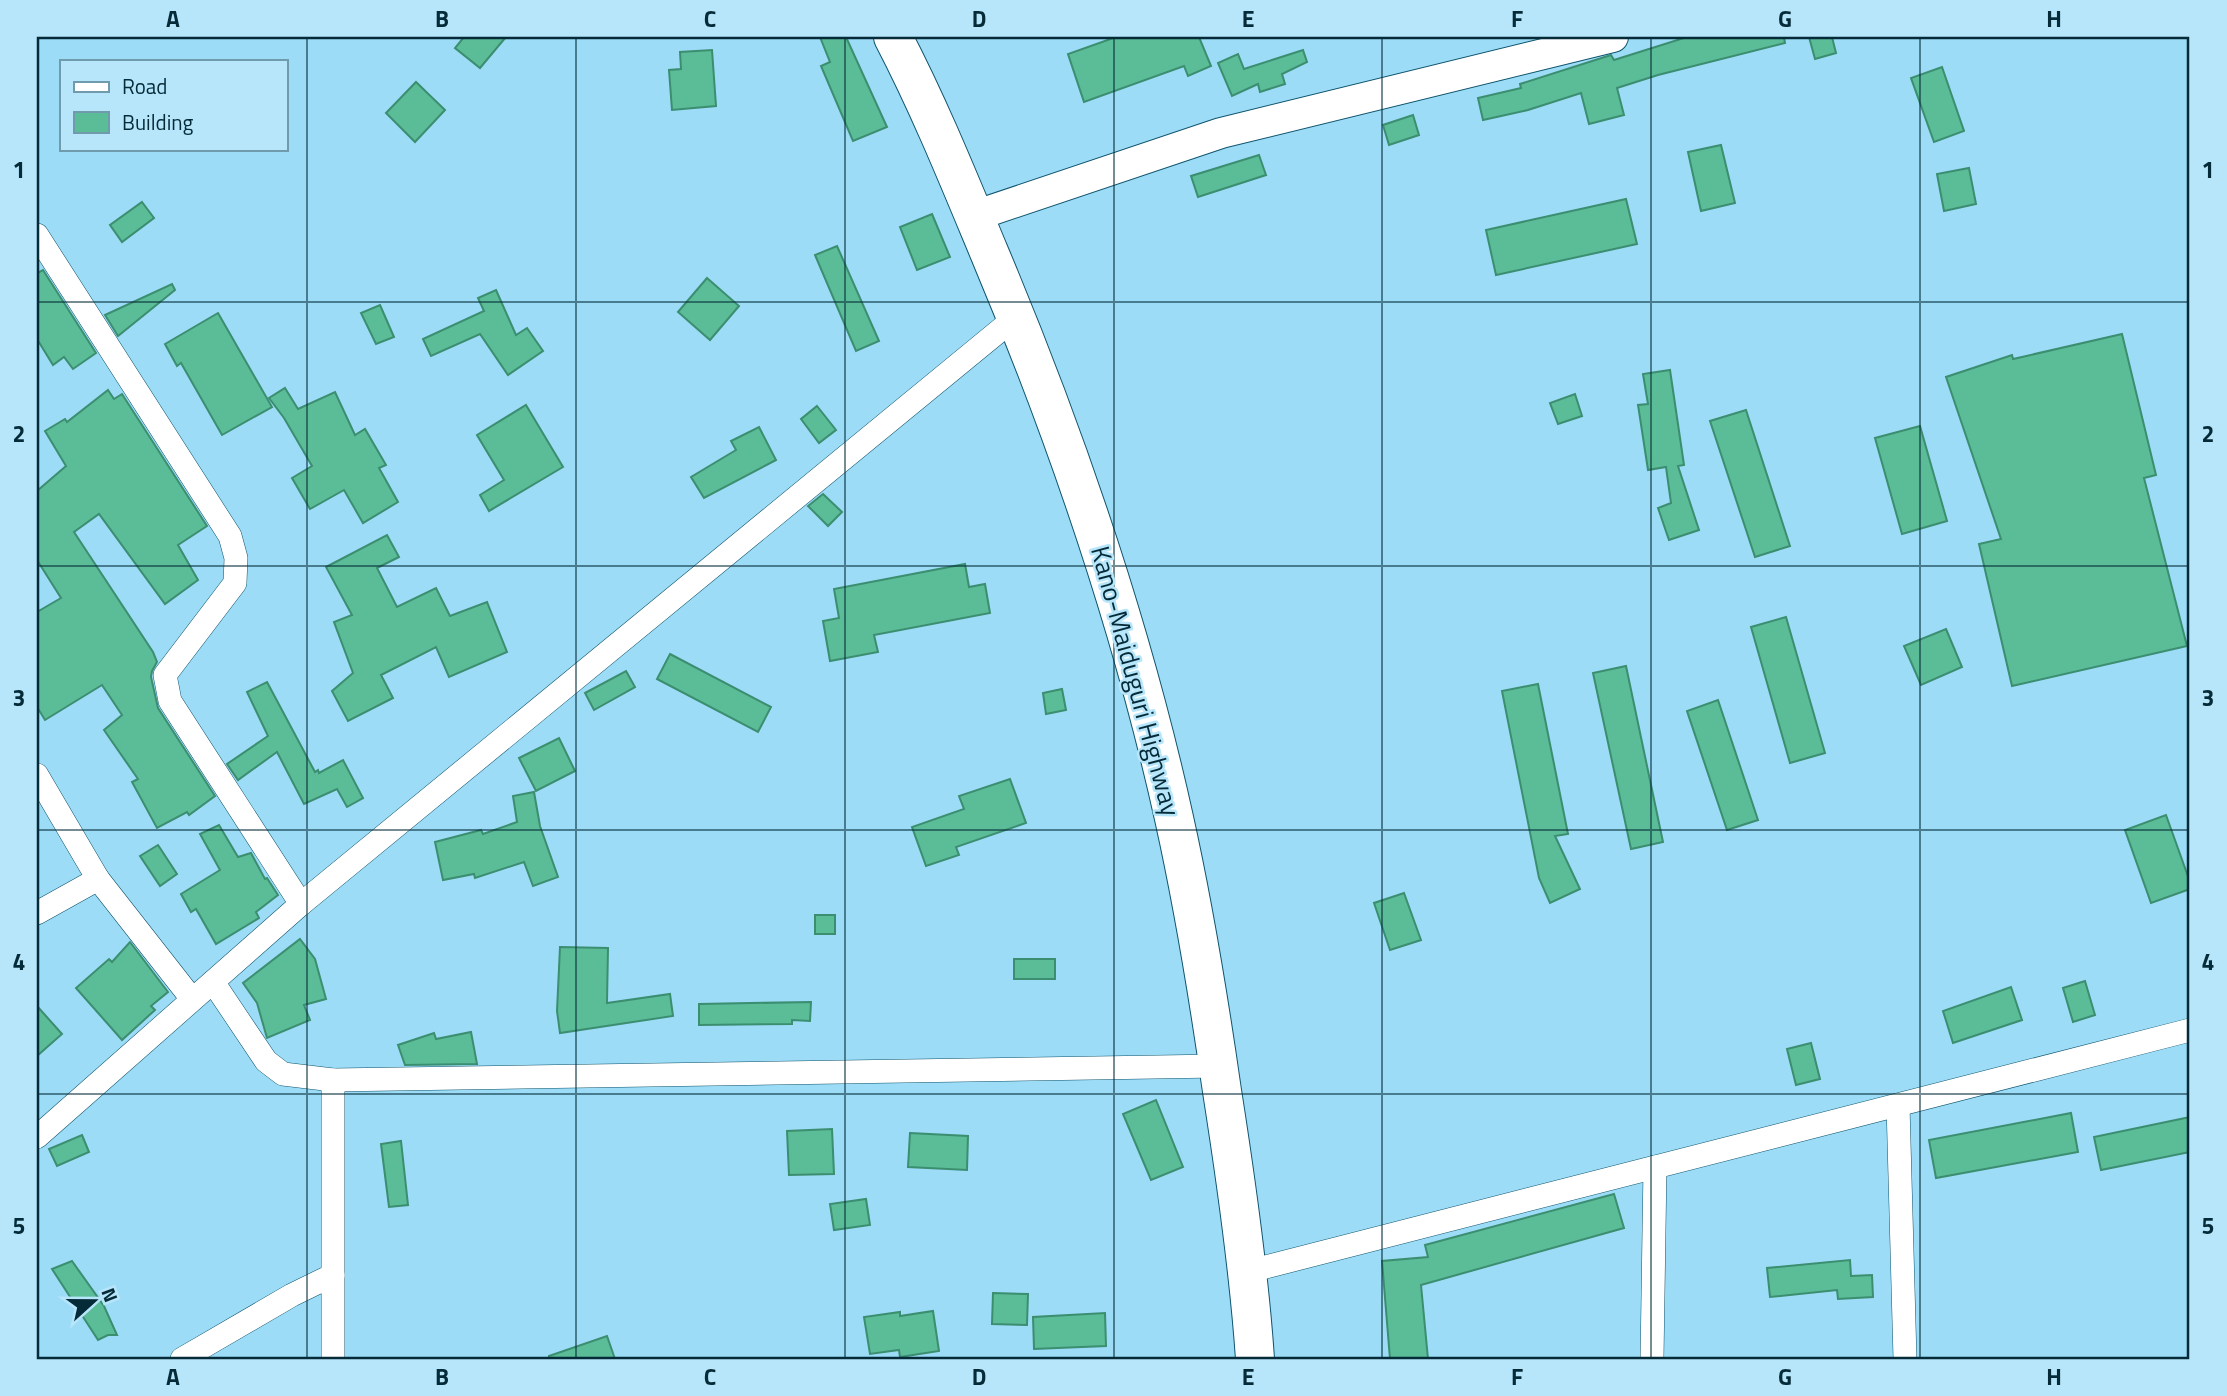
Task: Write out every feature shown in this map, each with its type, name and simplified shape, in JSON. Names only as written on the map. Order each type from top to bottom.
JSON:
[{"type":"highway","name":"Kano-Maiduguri Highway","points":[[893,37],[974,216],[1041,379],[1091,519],[1135,664],[1174,818],[1219,1066],[1255,1359]]},
{"type":"street","points":[[974,216],[1221,133],[1613,37]]},
{"type":"street","points":[[37,235],[230,536],[236,558],[235,583],[165,676],[170,701],[301,904]]},
{"type":"street","points":[[37,1137],[301,904],[1016,317]]},
{"type":"street","points":[[37,775],[98,879],[192,999]]},
{"type":"street","points":[[37,913],[98,879]]},
{"type":"street","points":[[213,982],[265,1061],[283,1074],[333,1080],[1219,1066]]},
{"type":"street","points":[[1246,1272],[2190,1030]]},
{"type":"street","points":[[332,1359],[333,1080]]},
{"type":"street","points":[[1898,1105],[1905,1359]]},
{"type":"street","points":[[1652,1359],[1655,1167]]},
{"type":"street","points":[[182,1359],[292,1295],[333,1275]]},
{"type":"building","points":[[464,37],[506,37],[480,68],[455,48]]},
{"type":"building","points":[[820,37],[846,37],[887,127],[853,141],[821,66],[830,62]]},
{"type":"building","points":[[1116,37],[1199,37],[1211,66],[1188,76],[1184,66],[1084,102],[1068,54]]},
{"type":"building","points":[[1687,37],[1784,37],[1785,43],[1617,88],[1624,115],[1589,124],[1581,93],[1528,110],[1483,120],[1478,98],[1521,88],[1520,84],[1611,55],[1614,60]]},
{"type":"building","points":[[1809,37],[1832,37],[1836,53],[1815,59]]},
{"type":"building","points":[[712,50],[716,106],[672,110],[669,70],[681,69],[680,52]]},
{"type":"building","points":[[1303,50],[1307,62],[1282,74],[1285,84],[1260,92],[1258,84],[1232,96],[1218,63],[1238,54],[1244,69]]},
{"type":"building","points":[[1942,67],[1964,131],[1934,142],[1911,78]]},
{"type":"building","points":[[416,82],[445,110],[415,142],[386,113]]},
{"type":"building","points":[[1413,115],[1419,135],[1389,145],[1383,125]]},
{"type":"building","points":[[1721,145],[1735,203],[1701,211],[1688,152]]},
{"type":"building","points":[[1259,155],[1266,175],[1198,197],[1191,176]]},
{"type":"building","points":[[1969,168],[1976,204],[1944,211],[1937,174]]},
{"type":"building","points":[[1626,199],[1637,244],[1496,275],[1486,230]]},
{"type":"building","points":[[142,202],[154,218],[122,242],[110,225]]},
{"type":"building","points":[[932,214],[950,257],[917,270],[900,227]]},
{"type":"building","points":[[837,246],[879,341],[856,351],[815,255]]},
{"type":"building","points":[[43,270],[96,353],[73,369],[64,357],[53,365],[37,339],[37,273]]},
{"type":"building","points":[[707,278],[739,306],[710,340],[678,312]]},
{"type":"building","points":[[172,284],[175,290],[118,336],[105,315]]},
{"type":"building","points":[[496,290],[516,335],[527,328],[543,351],[508,375],[480,334],[431,356],[423,339],[484,311],[478,298]]},
{"type":"building","points":[[380,305],[394,337],[376,344],[361,313]]},
{"type":"building","points":[[218,313],[272,407],[222,435],[181,363],[177,366],[165,344]]},
{"type":"building","points":[[2122,334],[2156,475],[2144,478],[2187,646],[2012,686],[1979,544],[2001,539],[1946,377],[2012,355],[2013,359]]},
{"type":"building","points":[[1670,370],[1684,465],[1678,466],[1699,530],[1669,540],[1658,508],[1671,503],[1666,467],[1648,470],[1638,405],[1648,404],[1643,374]]},
{"type":"building","points":[[285,388],[298,409],[335,392],[355,435],[365,429],[386,465],[379,468],[398,502],[363,523],[344,490],[310,509],[292,478],[312,466],[269,398]]},
{"type":"building","points":[[108,390],[114,399],[122,394],[207,526],[178,545],[198,580],[165,604],[99,514],[74,532],[153,652],[157,662],[151,677],[158,708],[215,796],[189,815],[187,812],[157,828],[132,782],[138,779],[104,730],[122,715],[102,685],[45,720],[37,707],[37,612],[61,598],[37,560],[37,491],[66,466],[45,431],[65,419],[67,422]]},
{"type":"building","points":[[1575,394],[1582,416],[1558,424],[1550,403]]},
{"type":"building","points":[[526,405],[563,467],[489,511],[480,495],[504,480],[477,435]]},
{"type":"building","points":[[817,406],[836,430],[819,443],[801,419]]},
{"type":"building","points":[[1746,410],[1790,546],[1755,557],[1710,421]]},
{"type":"building","points":[[1920,426],[1947,521],[1902,534],[1875,438]]},
{"type":"building","points":[[759,427],[776,460],[704,498],[691,477],[736,450],[731,441]]},
{"type":"building","points":[[823,494],[842,512],[828,526],[808,506]]},
{"type":"building","points":[[387,535],[399,557],[377,568],[397,607],[436,588],[450,616],[487,602],[507,652],[449,677],[436,647],[381,675],[393,698],[348,721],[332,691],[353,673],[334,622],[352,615],[326,567]]},
{"type":"building","points":[[965,564],[969,587],[985,584],[990,613],[874,635],[878,652],[830,661],[823,621],[839,618],[834,589]]},
{"type":"building","points":[[1786,617],[1825,753],[1790,763],[1751,627]]},
{"type":"building","points":[[1946,629],[1962,667],[1921,685],[1904,646]]},
{"type":"building","points":[[670,654],[771,707],[758,732],[657,679]]},
{"type":"building","points":[[1626,666],[1663,842],[1631,849],[1593,673]]},
{"type":"building","points":[[626,671],[635,687],[594,710],[585,693]]},
{"type":"building","points":[[267,682],[315,772],[318,770],[319,773],[343,760],[363,798],[347,807],[337,789],[304,804],[277,752],[238,780],[227,764],[268,736],[247,692]]},
{"type":"building","points":[[1538,684],[1568,834],[1555,836],[1580,889],[1550,903],[1539,878],[1502,691]]},
{"type":"building","points":[[1062,689],[1066,710],[1046,714],[1043,693]]},
{"type":"building","points":[[1718,700],[1758,820],[1727,830],[1687,711]]},
{"type":"building","points":[[559,738],[575,771],[536,791],[519,758]]},
{"type":"building","points":[[1010,779],[1026,823],[956,847],[959,855],[926,866],[912,827],[964,809],[959,796]]},
{"type":"building","points":[[534,792],[540,826],[558,877],[533,886],[524,862],[475,878],[474,874],[443,880],[435,842],[481,830],[483,834],[517,822],[513,796]]},
{"type":"building","points":[[2166,815],[2190,882],[2190,889],[2151,903],[2125,830]]},
{"type":"building","points":[[219,825],[238,857],[251,853],[265,879],[267,878],[278,895],[256,912],[259,918],[216,944],[196,909],[191,912],[181,894],[220,870],[200,834]]},
{"type":"building","points":[[158,845],[177,874],[160,886],[140,856]]},
{"type":"building","points":[[1404,893],[1421,940],[1390,950],[1374,903]]},
{"type":"building","points":[[815,915],[835,915],[835,934],[815,934]]},
{"type":"building","points":[[300,939],[315,959],[326,999],[304,1005],[310,1020],[267,1038],[257,1003],[243,983]]},
{"type":"building","points":[[130,942],[168,992],[151,1006],[155,1010],[122,1040],[76,988],[109,959],[112,962]]},
{"type":"building","points":[[560,947],[608,948],[607,1003],[670,994],[673,1016],[560,1033],[557,1011]]},
{"type":"building","points":[[1014,959],[1055,959],[1055,979],[1014,979]]},
{"type":"building","points":[[2085,981],[2095,1015],[2073,1022],[2063,988]]},
{"type":"building","points":[[2011,987],[2022,1020],[1953,1043],[1943,1011]]},
{"type":"building","points":[[811,1002],[810,1021],[792,1020],[792,1024],[699,1025],[699,1004]]},
{"type":"building","points":[[37,1006],[62,1034],[37,1056]]},
{"type":"building","points":[[471,1032],[477,1064],[405,1065],[398,1045],[434,1033],[436,1039]]},
{"type":"building","points":[[1811,1043],[1820,1079],[1796,1085],[1787,1049]]},
{"type":"building","points":[[1156,1100],[1183,1167],[1151,1180],[1123,1114]]},
{"type":"building","points":[[2071,1113],[2078,1152],[1936,1178],[1929,1140]]},
{"type":"building","points":[[2190,1117],[2190,1152],[2101,1170],[2094,1137]]},
{"type":"building","points":[[832,1129],[834,1174],[789,1175],[787,1131]]},
{"type":"building","points":[[910,1133],[968,1136],[967,1170],[908,1167]]},
{"type":"building","points":[[82,1135],[89,1152],[57,1166],[49,1149]]},
{"type":"building","points":[[401,1141],[408,1205],[389,1207],[381,1144]]},
{"type":"building","points":[[1614,1194],[1624,1228],[1421,1285],[1428,1359],[1390,1359],[1382,1261],[1428,1257],[1425,1245]]},
{"type":"building","points":[[866,1199],[870,1225],[834,1230],[830,1204]]},
{"type":"building","points":[[1850,1260],[1851,1276],[1872,1275],[1873,1297],[1838,1299],[1837,1290],[1770,1297],[1767,1268]]},
{"type":"building","points":[[72,1261],[104,1306],[117,1335],[108,1335],[98,1340],[52,1269]]},
{"type":"building","points":[[993,1293],[1028,1294],[1027,1325],[992,1324]]},
{"type":"building","points":[[933,1311],[939,1351],[900,1357],[899,1350],[870,1354],[864,1317],[900,1312],[900,1316]]},
{"type":"building","points":[[1105,1313],[1106,1346],[1034,1349],[1033,1317]]},
{"type":"building","points":[[607,1336],[615,1359],[549,1359],[549,1356]]}]
